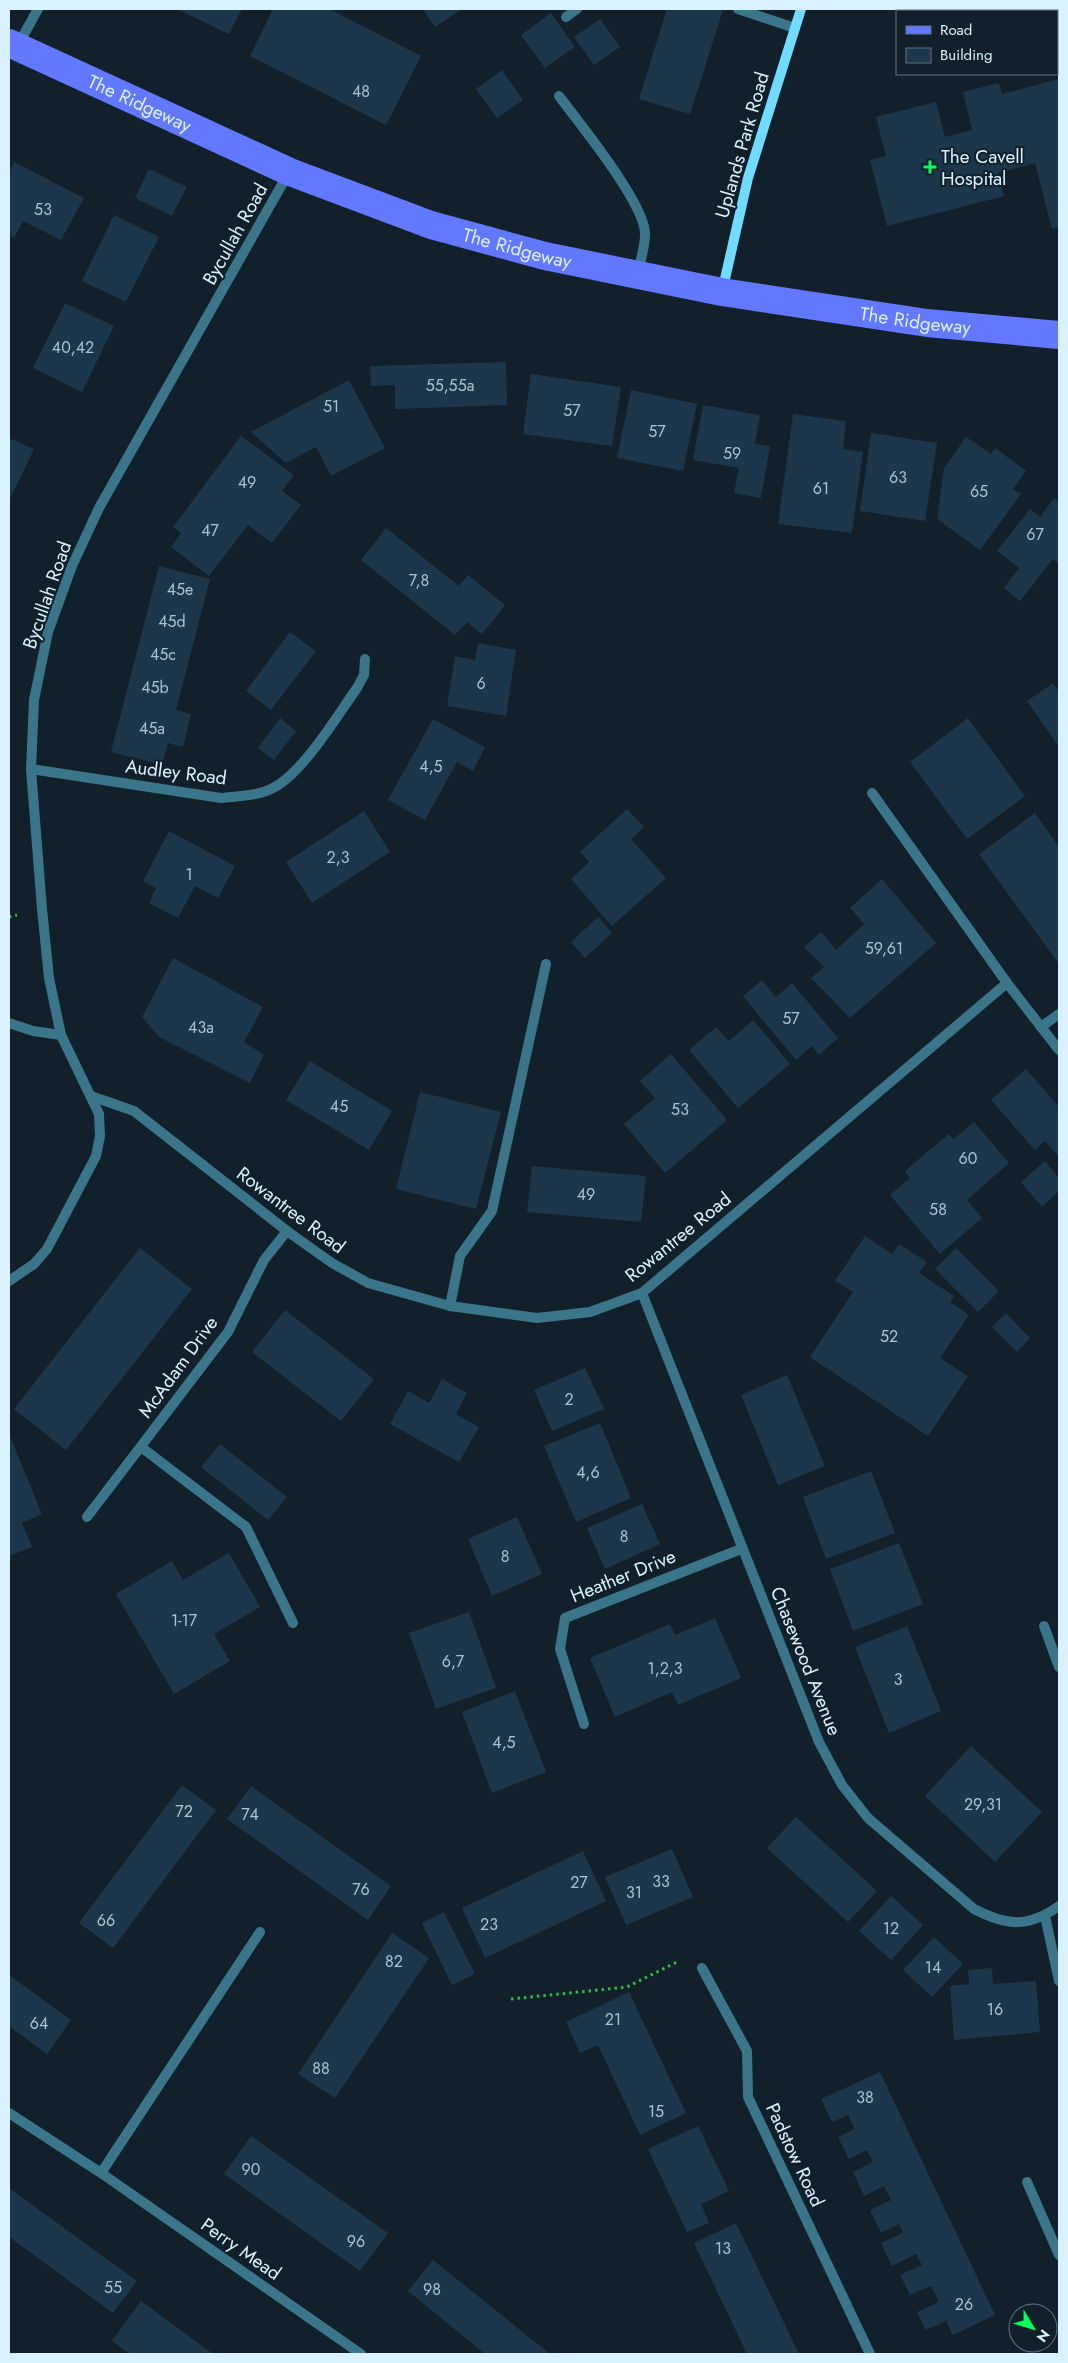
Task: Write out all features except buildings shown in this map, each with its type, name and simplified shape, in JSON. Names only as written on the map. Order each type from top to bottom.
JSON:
[{"type":"main road","name":"The Ridgeway","points":[[13,45],[290,172],[431,224],[545,256],[722,292],[927,323],[1059,335]]},
{"type":"street","points":[[13,45],[38,9]]},
{"type":"street","points":[[566,17],[577,9]]},
{"type":"street","points":[[738,9],[795,28]]},
{"type":"street","name":"Uplands Park Road","points":[[722,292],[748,178],[801,9]]},
{"type":"street","points":[[559,96],[613,170],[640,212],[645,232],[638,275]]},
{"type":"street","name":"Bycullah Road","points":[[9,1281],[34,1264],[47,1249],[96,1156],[100,1136],[99,1114],[61,1036],[49,978],[31,769],[34,700],[48,632],[72,566],[99,508],[290,172]]},
{"type":"street","name":"Audley Road","points":[[31,769],[221,798],[250,795],[273,788],[293,773],[352,695],[364,675],[365,659]]},
{"type":"street","points":[[872,793],[1007,983],[1059,1050]]},
{"type":"street","points":[[450,1306],[460,1256],[492,1211],[546,964]]},
{"type":"street","name":"Rowantree Road","points":[[91,1096],[134,1111],[287,1231],[332,1263],[368,1283],[450,1306],[537,1318],[590,1312],[642,1293],[1007,983]]},
{"type":"street","points":[[1041,1027],[1059,1014]]},
{"type":"street","points":[[9,1023],[33,1031],[61,1036]]},
{"type":"street","name":"McAdam Drive","points":[[87,1517],[228,1332],[264,1260],[287,1231]]},
{"type":"street","name":"Chasewood Avenue","points":[[642,1293],[819,1742],[842,1785],[868,1818],[974,1909],[992,1919],[1007,1923],[1028,1922],[1045,1916],[1059,1906]]},
{"type":"street","points":[[141,1447],[246,1527],[293,1623]]},
{"type":"street","name":"Heather Drive","points":[[584,1724],[560,1649],[565,1618],[741,1548]]},
{"type":"street","points":[[1044,1626],[1059,1667]]},
{"type":"street","points":[[1045,1916],[1059,1981]]},
{"type":"street","points":[[101,2173],[260,1932]]},
{"type":"street","name":"Padstow Road","points":[[702,1968],[747,2050],[748,2097],[870,2354]]},
{"type":"street","name":"Perry Mead","points":[[9,2113],[101,2173],[362,2354]]},
{"type":"street","points":[[1027,2182],[1059,2255]]},
{"type":"path","points":[[511,1999],[627,1988],[695,1953],[702,1968]]},
{"type":"place","name":"The Cavell Hospital","points":[[930,167]]}]
